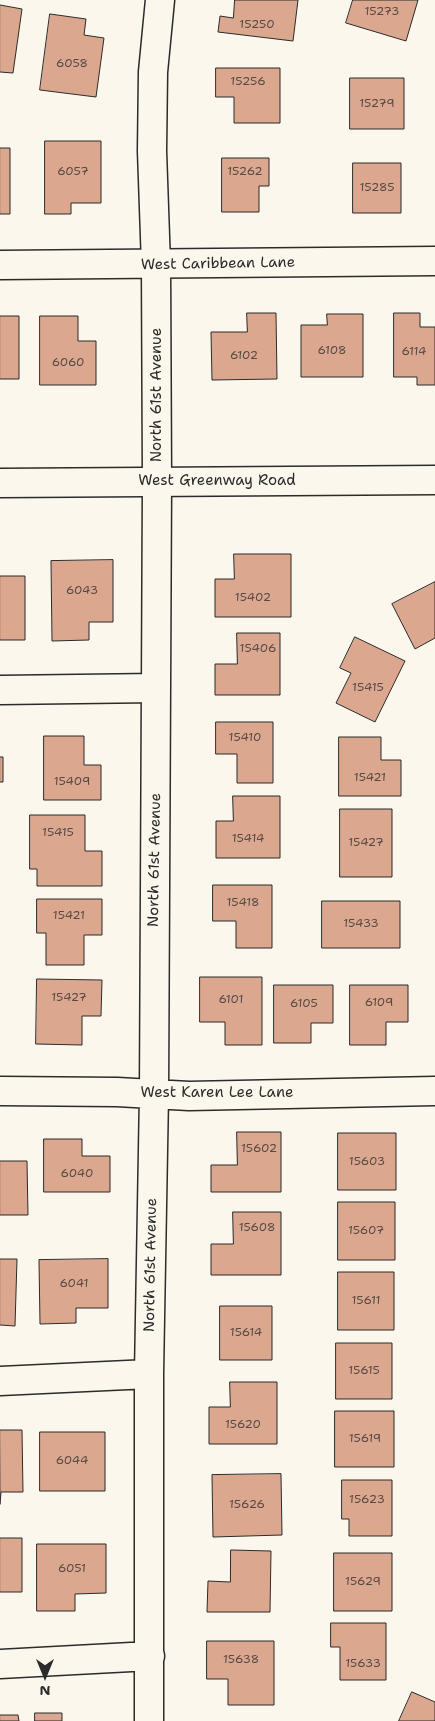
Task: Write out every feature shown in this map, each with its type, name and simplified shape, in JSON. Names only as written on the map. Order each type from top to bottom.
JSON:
[{"type":"street","name":"North 61st Avenue","points":[[149,1721],[149,1374],[154,1094],[157,482],[156,265],[152,151],[153,72],[160,0]]},
{"type":"street","name":"West Caribbean Lane","points":[[0,265],[435,261]]},
{"type":"street","name":"West Greenway Road","points":[[0,483],[435,480]]},
{"type":"street","points":[[0,690],[156,688]]},
{"type":"street","name":"West Karen Lee Lane","points":[[0,1091],[117,1092],[188,1096],[435,1091]]},
{"type":"street","points":[[0,1381],[149,1374]]},
{"type":"street","points":[[0,1664],[150,1656]]},
{"type":"building","points":[[235,0],[298,0],[293,41],[218,32],[220,16],[233,18]]},
{"type":"building","points":[[353,0],[418,0],[406,41],[346,23]]},
{"type":"building","points":[[0,5],[22,9],[13,73],[0,72]]},
{"type":"building","points":[[50,14],[86,19],[84,35],[104,38],[96,97],[40,90]]},
{"type":"building","points":[[216,68],[280,68],[280,123],[234,123],[234,97],[216,97]]},
{"type":"building","points":[[350,78],[404,78],[404,129],[350,129]]},
{"type":"building","points":[[45,141],[101,141],[101,203],[71,203],[71,214],[45,214]]},
{"type":"building","points":[[0,148],[10,148],[10,214],[0,214]]},
{"type":"building","points":[[222,158],[269,158],[269,186],[259,186],[259,212],[222,212]]},
{"type":"building","points":[[353,163],[401,163],[401,213],[353,213]]},
{"type":"building","points":[[247,313],[276,313],[277,379],[212,380],[211,332],[247,332]]},
{"type":"building","points":[[394,313],[420,313],[420,327],[435,327],[435,385],[417,385],[417,377],[394,377]]},
{"type":"building","points":[[327,314],[363,314],[363,377],[301,377],[301,325],[327,325]]},
{"type":"building","points":[[0,316],[19,316],[19,379],[0,379]]},
{"type":"building","points":[[40,316],[78,316],[78,341],[96,341],[96,385],[40,385]]},
{"type":"building","points":[[234,554],[291,554],[291,617],[215,617],[215,579],[234,579]]},
{"type":"building","points":[[113,560],[113,622],[89,622],[89,640],[52,641],[51,561]]},
{"type":"building","points":[[0,576],[25,576],[25,640],[0,640]]},
{"type":"building","points":[[435,582],[435,638],[415,649],[392,604]]},
{"type":"building","points":[[237,633],[280,633],[280,695],[215,695],[215,664],[237,664]]},
{"type":"building","points":[[355,637],[405,661],[375,722],[336,703],[351,673],[340,668]]},
{"type":"building","points":[[216,722],[273,722],[273,783],[237,783],[237,754],[216,754]]},
{"type":"building","points":[[44,736],[84,736],[84,765],[101,765],[101,800],[44,800]]},
{"type":"building","points":[[339,737],[381,737],[381,760],[401,760],[401,796],[339,796]]},
{"type":"building","points":[[0,757],[3,757],[3,782],[0,782]]},
{"type":"building","points":[[233,796],[280,796],[280,858],[216,858],[216,821],[233,821]]},
{"type":"building","points":[[340,809],[392,809],[392,877],[340,877]]},
{"type":"building","points":[[30,815],[85,815],[85,851],[102,851],[102,886],[37,886],[37,869],[30,869]]},
{"type":"building","points":[[213,885],[272,885],[272,948],[236,948],[236,921],[213,921]]},
{"type":"building","points":[[37,899],[102,899],[102,935],[84,935],[84,965],[46,965],[46,933],[37,933]]},
{"type":"building","points":[[322,901],[400,901],[400,948],[322,948]]},
{"type":"building","points":[[200,977],[262,977],[262,1045],[225,1045],[225,1022],[200,1022]]},
{"type":"building","points":[[37,979],[102,980],[101,1016],[82,1016],[82,1045],[36,1044]]},
{"type":"building","points":[[274,985],[333,985],[333,1023],[311,1023],[311,1043],[274,1043]]},
{"type":"building","points":[[350,985],[408,985],[408,1022],[386,1022],[386,1045],[350,1045]]},
{"type":"building","points":[[237,1132],[281,1132],[281,1192],[211,1192],[211,1165],[237,1165]]},
{"type":"building","points":[[338,1133],[396,1133],[396,1190],[338,1190]]},
{"type":"building","points":[[44,1139],[82,1139],[82,1156],[110,1156],[110,1192],[44,1192]]},
{"type":"building","points":[[0,1161],[27,1161],[28,1215],[0,1215]]},
{"type":"building","points":[[338,1202],[395,1202],[395,1260],[338,1260]]},
{"type":"building","points":[[233,1212],[281,1212],[281,1275],[211,1275],[211,1244],[233,1244]]},
{"type":"building","points":[[0,1259],[17,1259],[15,1326],[0,1325]]},
{"type":"building","points":[[108,1259],[108,1308],[76,1308],[76,1323],[40,1324],[39,1260]]},
{"type":"building","points":[[338,1272],[394,1272],[394,1330],[338,1330]]},
{"type":"building","points":[[220,1306],[272,1306],[272,1360],[220,1360]]},
{"type":"building","points":[[336,1343],[392,1343],[392,1399],[336,1399]]},
{"type":"building","points":[[230,1382],[277,1382],[277,1444],[209,1444],[209,1407],[230,1407]]},
{"type":"building","points":[[335,1411],[394,1411],[394,1467],[335,1467]]},
{"type":"building","points":[[0,1430],[22,1430],[23,1492],[1,1492],[0,1504]]},
{"type":"building","points":[[40,1432],[105,1432],[105,1491],[40,1491]]},
{"type":"building","points":[[281,1474],[282,1535],[213,1537],[212,1475]]},
{"type":"building","points":[[342,1480],[392,1480],[392,1536],[349,1536],[349,1519],[342,1519]]},
{"type":"building","points":[[0,1538],[22,1538],[22,1592],[0,1592]]},
{"type":"building","points":[[37,1544],[106,1544],[106,1593],[75,1594],[75,1611],[37,1611]]},
{"type":"building","points":[[231,1550],[271,1551],[270,1612],[207,1612],[208,1581],[230,1582]]},
{"type":"building","points":[[334,1553],[392,1553],[392,1611],[334,1611]]},
{"type":"building","points":[[331,1623],[386,1623],[386,1680],[340,1680],[340,1647],[331,1647]]},
{"type":"building","points":[[207,1641],[274,1641],[274,1705],[228,1705],[228,1679],[207,1679]]},
{"type":"building","points":[[412,1692],[435,1702],[435,1721],[399,1721]]},
{"type":"building","points":[[35,1713],[62,1713],[62,1721],[35,1721]]},
{"type":"building","points":[[0,1715],[18,1715],[19,1721],[0,1721]]}]
